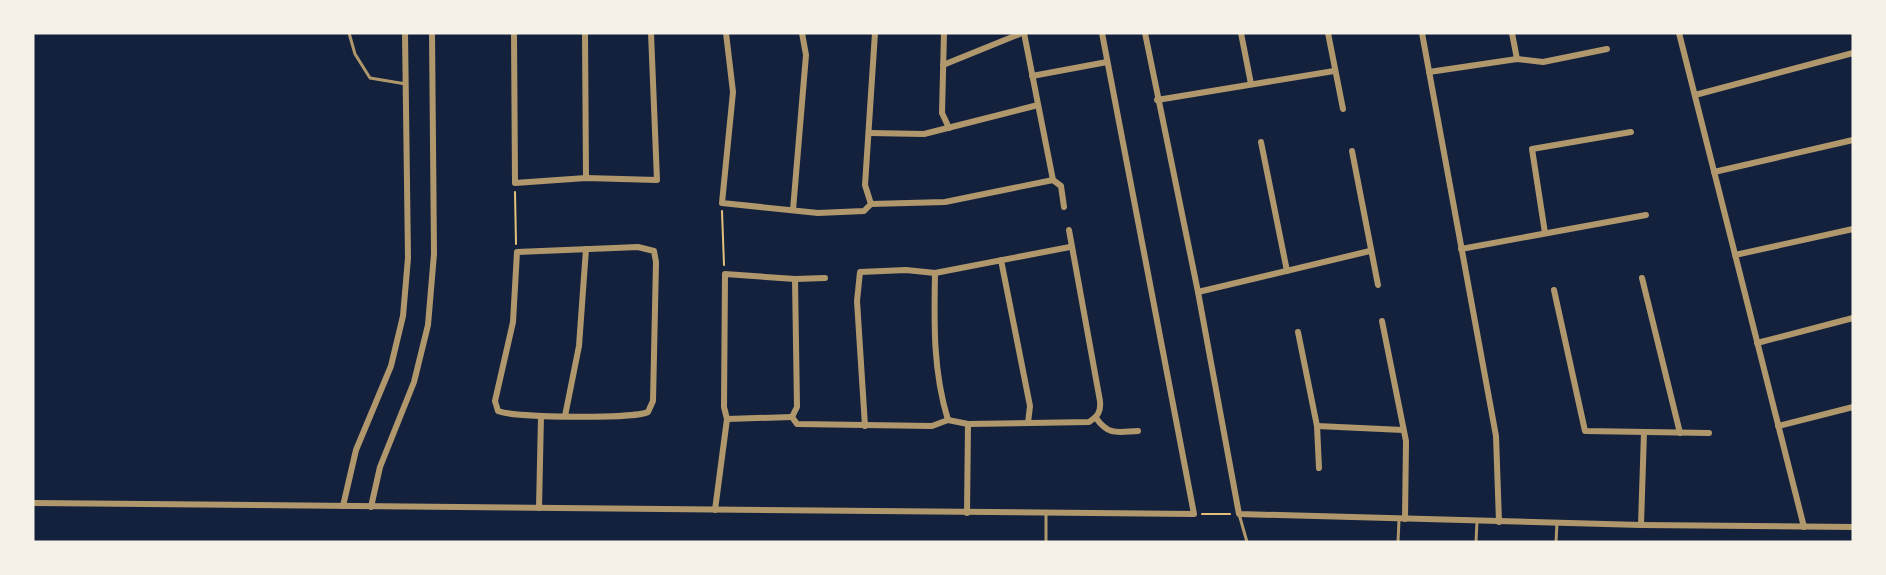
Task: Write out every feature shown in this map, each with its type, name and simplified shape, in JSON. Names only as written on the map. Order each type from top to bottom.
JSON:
[{"type":"street","points":[[343,506],[356,450],[391,366],[403,316],[408,258],[405,33]]},
{"type":"street","points":[[371,507],[380,467],[414,382],[428,325],[434,243],[432,33]]},
{"type":"street","points":[[514,33],[515,183],[586,178],[657,180],[651,33]]},
{"type":"street","points":[[585,33],[586,178]]},
{"type":"street","points":[[726,33],[733,92],[722,203],[829,213],[864,211],[871,204],[945,202],[1053,180]]},
{"type":"street","points":[[793,210],[807,55],[802,33]]},
{"type":"street","points":[[871,204],[865,190],[875,33]]},
{"type":"street","points":[[944,33],[942,113],[949,128]]},
{"type":"street","points":[[943,65],[1023,33],[1053,180],[1061,186],[1064,207]]},
{"type":"street","points":[[33,503],[1194,514],[1102,33]]},
{"type":"street","points":[[1145,33],[1198,292],[1239,514],[1499,522],[1853,528]]},
{"type":"street","points":[[1241,33],[1251,84]]},
{"type":"street","points":[[1328,33],[1343,109]]},
{"type":"street","points":[[1422,33],[1497,447],[1499,522]]},
{"type":"street","points":[[1512,33],[1517,59]]},
{"type":"street","points":[[1679,33],[1804,527]]},
{"type":"street","points":[[1429,72],[1517,59],[1543,62],[1607,49]]},
{"type":"street","points":[[1695,95],[1853,53]]},
{"type":"street","points":[[1032,76],[1107,62]]},
{"type":"street","points":[[1157,100],[1334,71]]},
{"type":"street","points":[[870,133],[924,134],[1038,105]]},
{"type":"street","points":[[1545,232],[1532,149],[1631,132]]},
{"type":"street","points":[[1714,172],[1853,140]]},
{"type":"street","points":[[1261,142],[1287,271]]},
{"type":"street","points":[[1352,151],[1378,285]]},
{"type":"street","points":[[1461,249],[1646,215]]},
{"type":"street","points":[[1736,255],[1853,229]]},
{"type":"street","points":[[792,417],[797,424],[841,426],[932,426],[948,420],[968,424],[1089,422],[1096,418],[1101,410],[1100,401],[1070,247],[1069,230]]},
{"type":"street","points":[[638,247],[651,249],[656,254],[651,408],[644,414],[541,416],[503,413],[496,408],[497,389],[513,322],[517,252],[586,249],[638,247]]},
{"type":"street","points":[[865,426],[857,301],[860,272],[906,270],[935,273],[1070,247]]},
{"type":"street","points":[[565,416],[579,346],[586,249]]},
{"type":"street","points":[[1198,292],[1370,251]]},
{"type":"street","points":[[1001,260],[1030,406],[1028,423]]},
{"type":"street","points":[[935,273],[933,335],[935,361],[948,420]]},
{"type":"street","points":[[715,510],[727,419],[724,407],[725,274],[795,279],[825,278]]},
{"type":"street","points":[[1642,278],[1680,433]]},
{"type":"street","points":[[792,417],[796,406],[795,279]]},
{"type":"street","points":[[1554,291],[1585,431],[1709,433]]},
{"type":"street","points":[[1757,343],[1853,318]]},
{"type":"street","points":[[1382,321],[1407,451],[1402,519]]},
{"type":"street","points":[[1298,332],[1317,426],[1319,468]]},
{"type":"street","points":[[1778,426],[1853,407]]},
{"type":"street","points":[[539,508],[541,416]]},
{"type":"street","points":[[727,419],[792,417]]},
{"type":"street","points":[[1096,418],[1106,430],[1138,431]]},
{"type":"street","points":[[967,513],[968,424]]},
{"type":"street","points":[[1317,426],[1403,430]]},
{"type":"street","points":[[1641,525],[1644,432]]},
{"type":"lane","points":[[349,33],[355,54],[370,78],[406,84]]},
{"type":"lane","points":[[1046,513],[1046,542]]},
{"type":"lane","points":[[1239,514],[1247,542]]},
{"type":"lane","points":[[1398,542],[1402,519]]},
{"type":"lane","points":[[1476,542],[1477,521]]},
{"type":"lane","points":[[1556,542],[1557,523]]},
{"type":"path","points":[[515,183],[517,252]]},
{"type":"path","points":[[722,203],[725,274]]},
{"type":"path","points":[[1194,514],[1239,514]]}]
